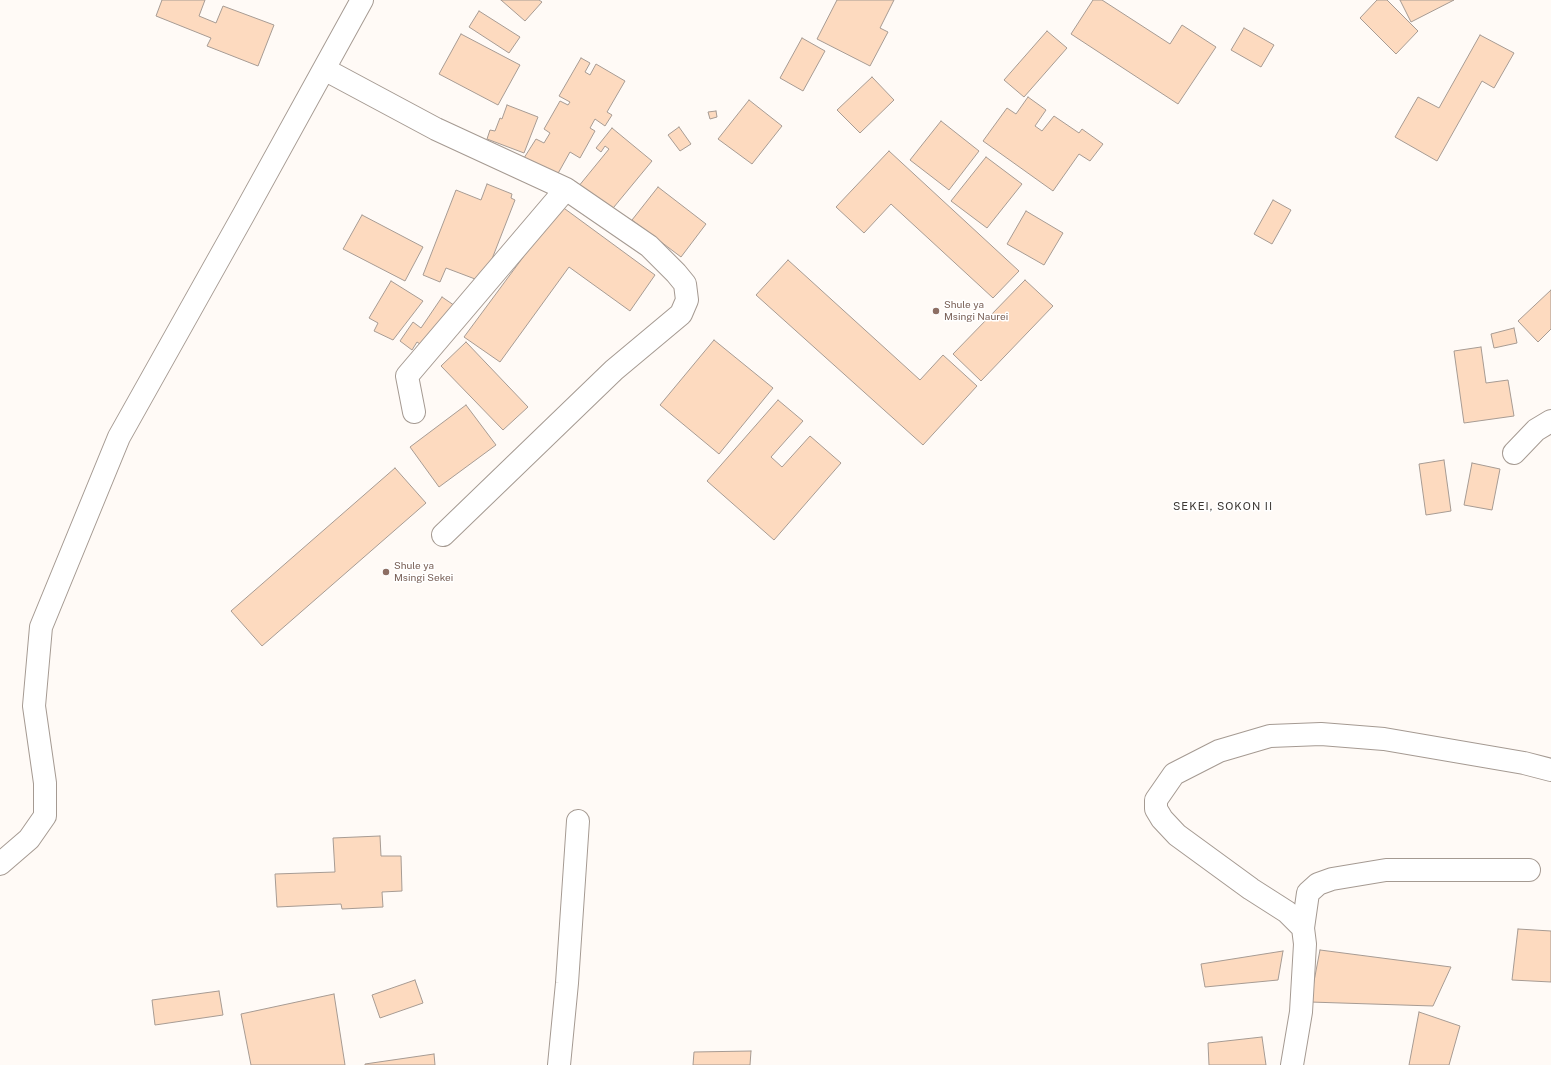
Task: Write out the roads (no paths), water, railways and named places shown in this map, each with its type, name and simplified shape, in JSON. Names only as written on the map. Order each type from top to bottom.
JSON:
[{"type":"street","points":[[0,864],[28,839],[45,816],[45,783],[34,706],[41,627],[119,437],[362,0]]},
{"type":"street","points":[[324,69],[436,129],[566,189],[649,246],[685,284],[687,300],[680,314],[614,370],[443,535]]},
{"type":"street","points":[[414,412],[406,376],[566,189]]},
{"type":"street","points":[[1514,453],[1536,430],[1551,421]]},
{"type":"street","points":[[1303,928],[1286,912],[1251,889],[1177,835],[1162,819],[1156,809],[1156,800],[1174,774],[1219,751],[1270,736],[1321,734],[1384,739],[1524,763],[1551,770]]},
{"type":"street","points":[[559,1065],[567,983],[578,821]]},
{"type":"street","points":[[1292,1065],[1301,1012],[1305,944],[1303,928],[1308,892],[1318,884],[1332,879],[1386,870],[1529,870]]},
{"type":"place","name":"Shule ya Msingi Naurei","points":[[936,311]]},
{"type":"place","name":"Shule ya Msingi Sekei","points":[[386,572]]},
{"type":"district","name":"SEKEI, SOKON II","points":[[1223,507]]}]
